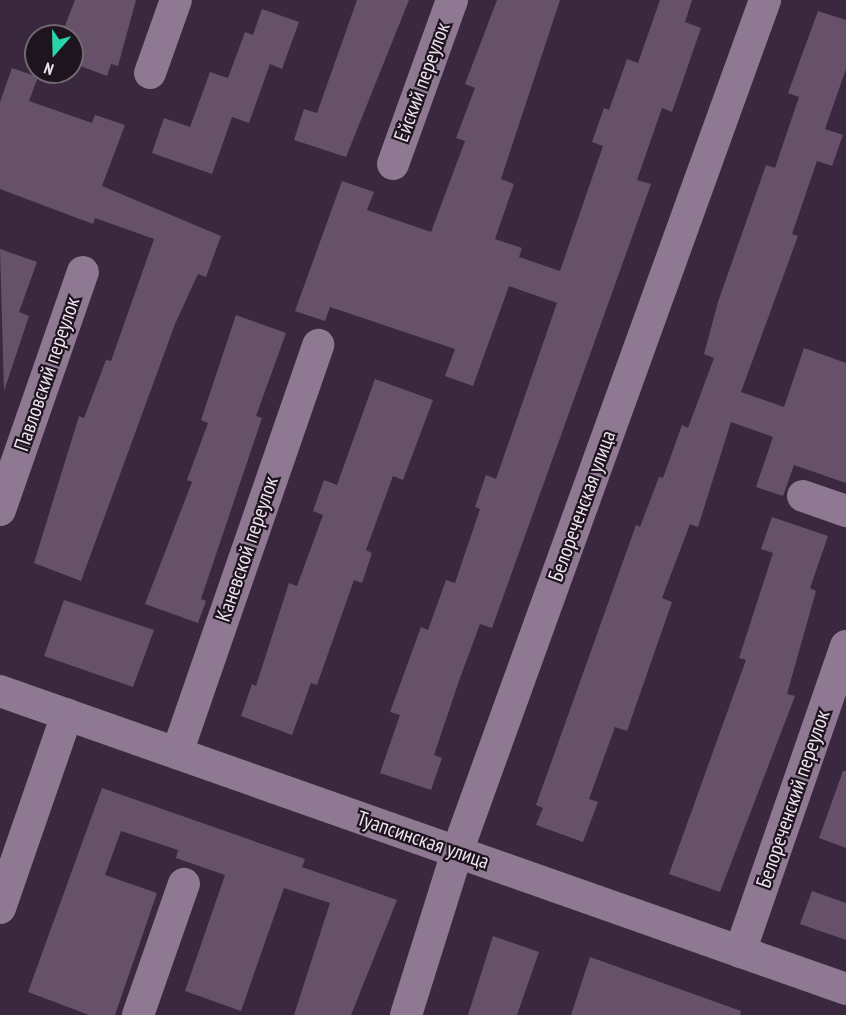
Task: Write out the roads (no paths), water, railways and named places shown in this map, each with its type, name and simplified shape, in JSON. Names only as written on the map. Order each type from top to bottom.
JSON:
[{"type":"street","points":[[150,73],[176,0]]},
{"type":"street","name":"Ейский переулок","points":[[393,164],[452,0]]},
{"type":"street","name":"Белореченская улица","points":[[406,1015],[457,852],[765,0]]},
{"type":"street","name":"Павловский переулок","points":[[0,510],[83,272]]},
{"type":"street","name":"Каневской переулок","points":[[177,753],[318,345]]},
{"type":"street","points":[[803,496],[846,511]]},
{"type":"street","name":"Белореченский переулок","points":[[740,952],[846,646]]},
{"type":"street","name":"Туапсинская улица","points":[[0,691],[846,989]]},
{"type":"street","points":[[0,908],[67,714]]},
{"type":"street","points":[[138,1015],[184,884]]}]
